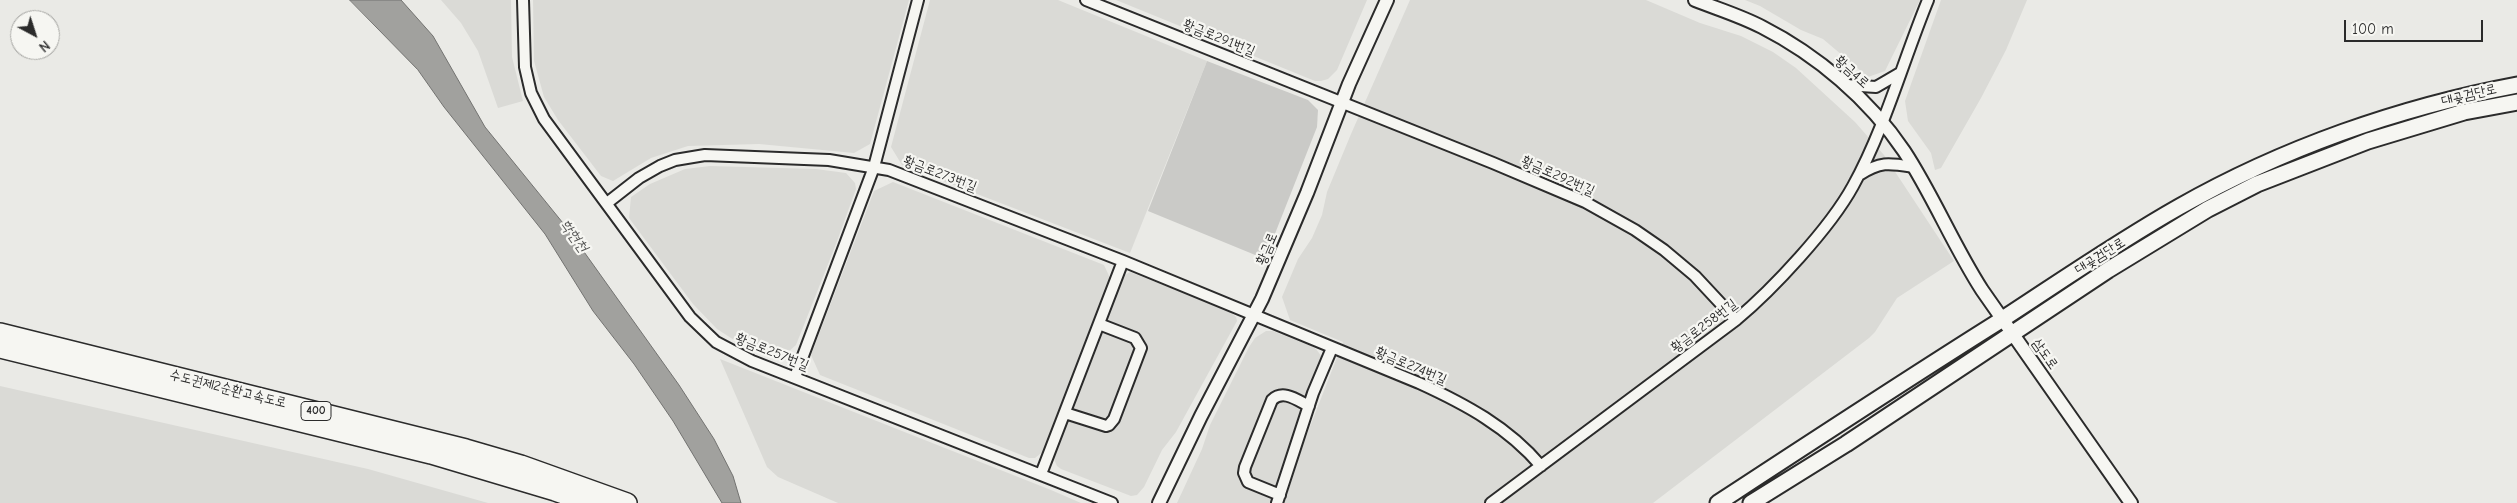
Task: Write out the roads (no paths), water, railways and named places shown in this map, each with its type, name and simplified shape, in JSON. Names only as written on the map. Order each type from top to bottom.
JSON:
[{"type":"highway","name":"수도권제2순환고속도로","points":[[0,333],[466,449],[521,465],[628,503]]},
{"type":"highway","name":"수도권제2순환고속도로","points":[[0,348],[431,454],[555,490],[589,503]]},
{"type":"main road","name":"대곶검단로","points":[[1718,503],[2179,207],[2256,168],[2353,129],[2463,96],[2517,84]]},
{"type":"main road","name":"대곶검단로","points":[[1751,503],[1846,444],[2108,270],[2208,209],[2257,184],[2368,141],[2464,112],[2517,102]]},
{"type":"street","name":"황금로257번길","points":[[523,0],[523,51],[531,93],[544,119],[690,317],[708,336],[735,354],[1112,503]]},
{"type":"street","points":[[795,377],[874,167],[918,0]]},
{"type":"street","name":"황금로291번길","points":[[1086,0],[1342,102]]},
{"type":"street","name":"황금로","points":[[1159,503],[1201,416],[1255,315],[1307,193],[1342,102],[1387,0]]},
{"type":"street","name":"황금4로","points":[[1695,0],[1742,18],[1780,37],[1800,49],[1845,85],[1881,122],[1914,167],[1941,219]]},
{"type":"street","name":"황금로258번길","points":[[1491,503],[1736,320],[1760,299],[1815,237],[1846,197],[1858,176],[1928,0]]},
{"type":"street","points":[[1845,85],[1876,87],[1900,73]]},
{"type":"street","name":"황금로292번길","points":[[1342,102],[1546,185],[1608,214],[1635,230],[1680,263],[1736,320]]},
{"type":"street","name":"황금로273번길","points":[[607,203],[650,171],[675,160],[690,157],[725,154],[788,157],[874,167],[948,192],[1255,315]]},
{"type":"street","points":[[1858,176],[1878,164],[1884,163],[1914,167]]},
{"type":"street","name":"삼도로","points":[[1941,219],[1962,259],[2012,334],[2131,503]]},
{"type":"street","points":[[1041,474],[1122,261]]},
{"type":"street","name":"황금로274번길","points":[[1255,315],[1419,383],[1464,405],[1518,440],[1541,466]]},
{"type":"street","points":[[1065,412],[1109,426],[1114,419],[1140,352],[1140,344],[1135,338],[1099,324]]},
{"type":"street","points":[[1309,406],[1282,394],[1277,395],[1272,400],[1245,467],[1244,473],[1248,482],[1279,499],[1309,406],[1332,348]]},
{"type":"water label","name":"학현천","points":[[574,236]]}]
